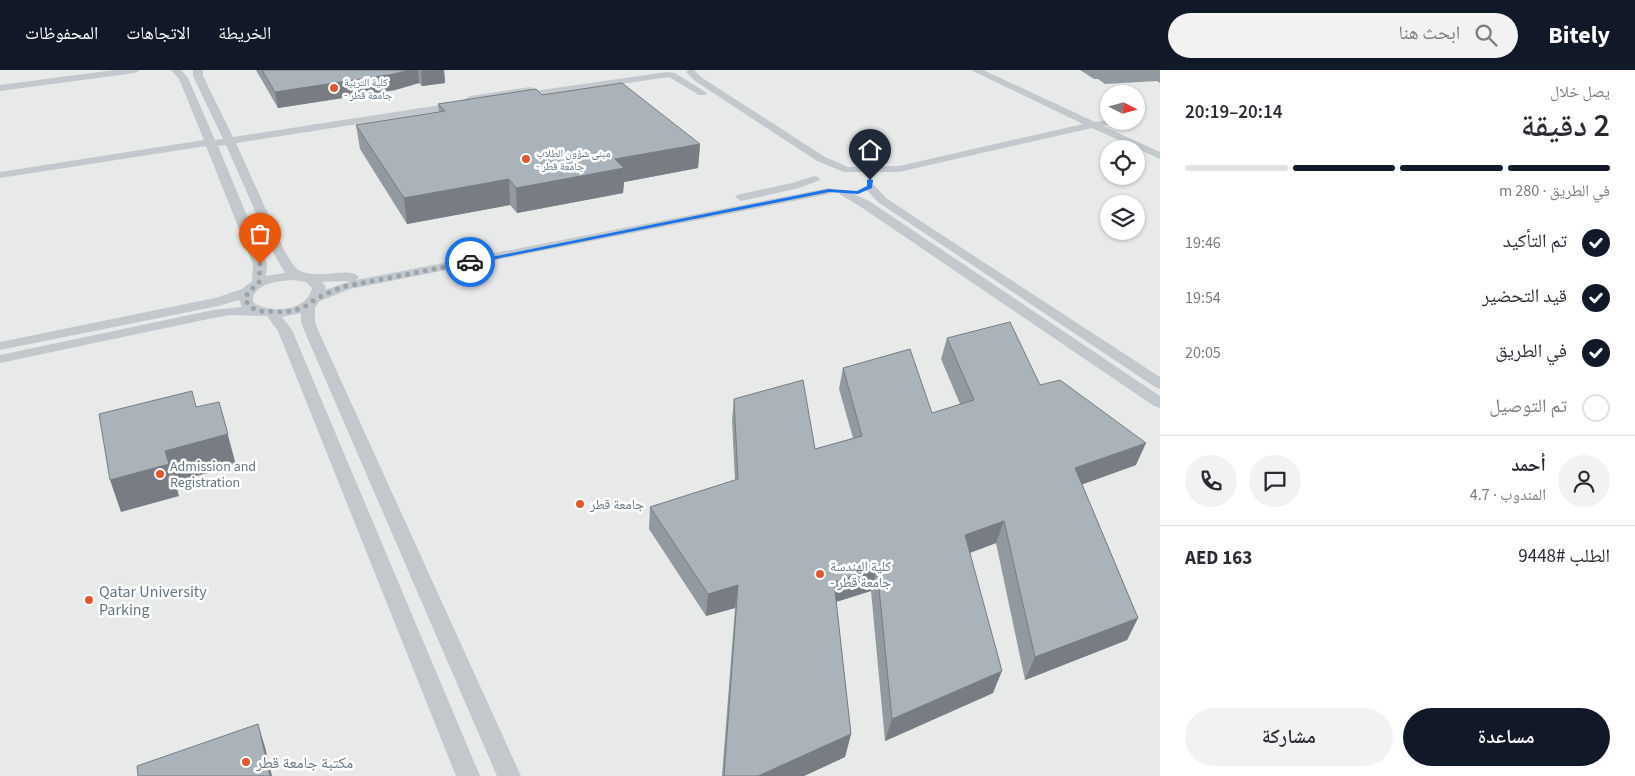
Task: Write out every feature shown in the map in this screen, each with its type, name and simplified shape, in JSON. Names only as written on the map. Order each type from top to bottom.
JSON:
[{"type":"street","points":[[0,82],[93,70]]},
{"type":"street","points":[[0,88],[135,70]]},
{"type":"street","points":[[176,70],[186,86],[260,264],[253,287],[246,296],[246,303],[265,312],[285,330],[468,776]]},
{"type":"street","points":[[198,70],[198,76],[229,139],[285,264],[290,270],[319,287],[312,301],[308,322],[311,330],[509,776]]},
{"type":"street","points":[[450,105],[650,70]]},
{"type":"street","points":[[654,70],[685,82],[812,170],[818,185],[829,191]]},
{"type":"street","points":[[976,70],[1160,156]]},
{"type":"street","points":[[997,70],[1100,119]]},
{"type":"street","points":[[0,176],[450,105],[692,71],[698,79],[821,159],[847,170],[863,174],[882,200],[1160,384]]},
{"type":"street","points":[[0,346],[191,313],[291,311],[344,283],[795,186],[812,170],[898,168],[1100,124]]},
{"type":"street","points":[[1124,130],[1160,146]]},
{"type":"street","points":[[0,359],[191,313],[280,276],[344,283],[829,191],[858,192],[898,168]]},
{"type":"street","points":[[845,193],[865,204],[1160,403]]},
{"type":"street","points":[[966,272],[984,268]]},
{"type":"street","points":[[1007,299],[1016,295],[1026,296]]},
{"type":"shaded area","name":"جامعة قطر","points":[[0,70],[1160,70],[1160,776],[0,776]]},
{"type":"building","points":[[262,70],[409,70],[394,74],[275,92]]},
{"type":"building","name":"مبنى شؤون الطلاب - جامعة قطر","points":[[622,83],[700,144],[615,159],[624,168],[516,188],[509,179],[404,198],[356,125],[445,111],[438,104],[536,89],[542,95]]},
{"type":"building","name":"كلية الهندسة - جامعة قطر","points":[[1010,322],[1040,385],[1060,380],[1146,443],[1075,468],[1138,618],[1035,657],[1004,521],[965,535],[1002,671],[892,719],[877,568],[834,582],[851,734],[758,776],[724,776],[738,585],[708,594],[650,507],[738,479],[734,399],[803,380],[815,449],[862,436],[843,368],[910,349],[932,413],[974,400],[947,338]]},
{"type":"building","points":[[192,391],[196,407],[219,402],[228,434],[165,451],[169,464],[110,480],[99,414]]},
{"type":"building","points":[[258,724],[270,776],[138,776],[137,766]]},
{"type":"way so far","points":[[260,264],[261,274],[259,283],[248,292],[245,299],[246,303],[253,309],[272,313],[303,308],[317,298],[342,287],[470,262]]},
{"type":"place","name":"كلية التربية - جامعة قطر","points":[[334,88]]},
{"type":"place","name":"مبنى شؤون الطلاب - جامعة قطر","points":[[526,159]]},
{"type":"place","name":"Admission and Registration","points":[[160,474]]},
{"type":"place","name":"جامعة قطر","points":[[580,504]]},
{"type":"place","name":"كلية الهندسة - جامعة قطر","points":[[820,574]]},
{"type":"place","name":"Qatar University Parking","points":[[89,600]]},
{"type":"place","name":"مكتبة جامعة قطر","points":[[246,762]]},
{"type":"route","points":[[470,262],[810,194],[829,191],[845,193],[863,191],[870,186],[870,180]]}]
